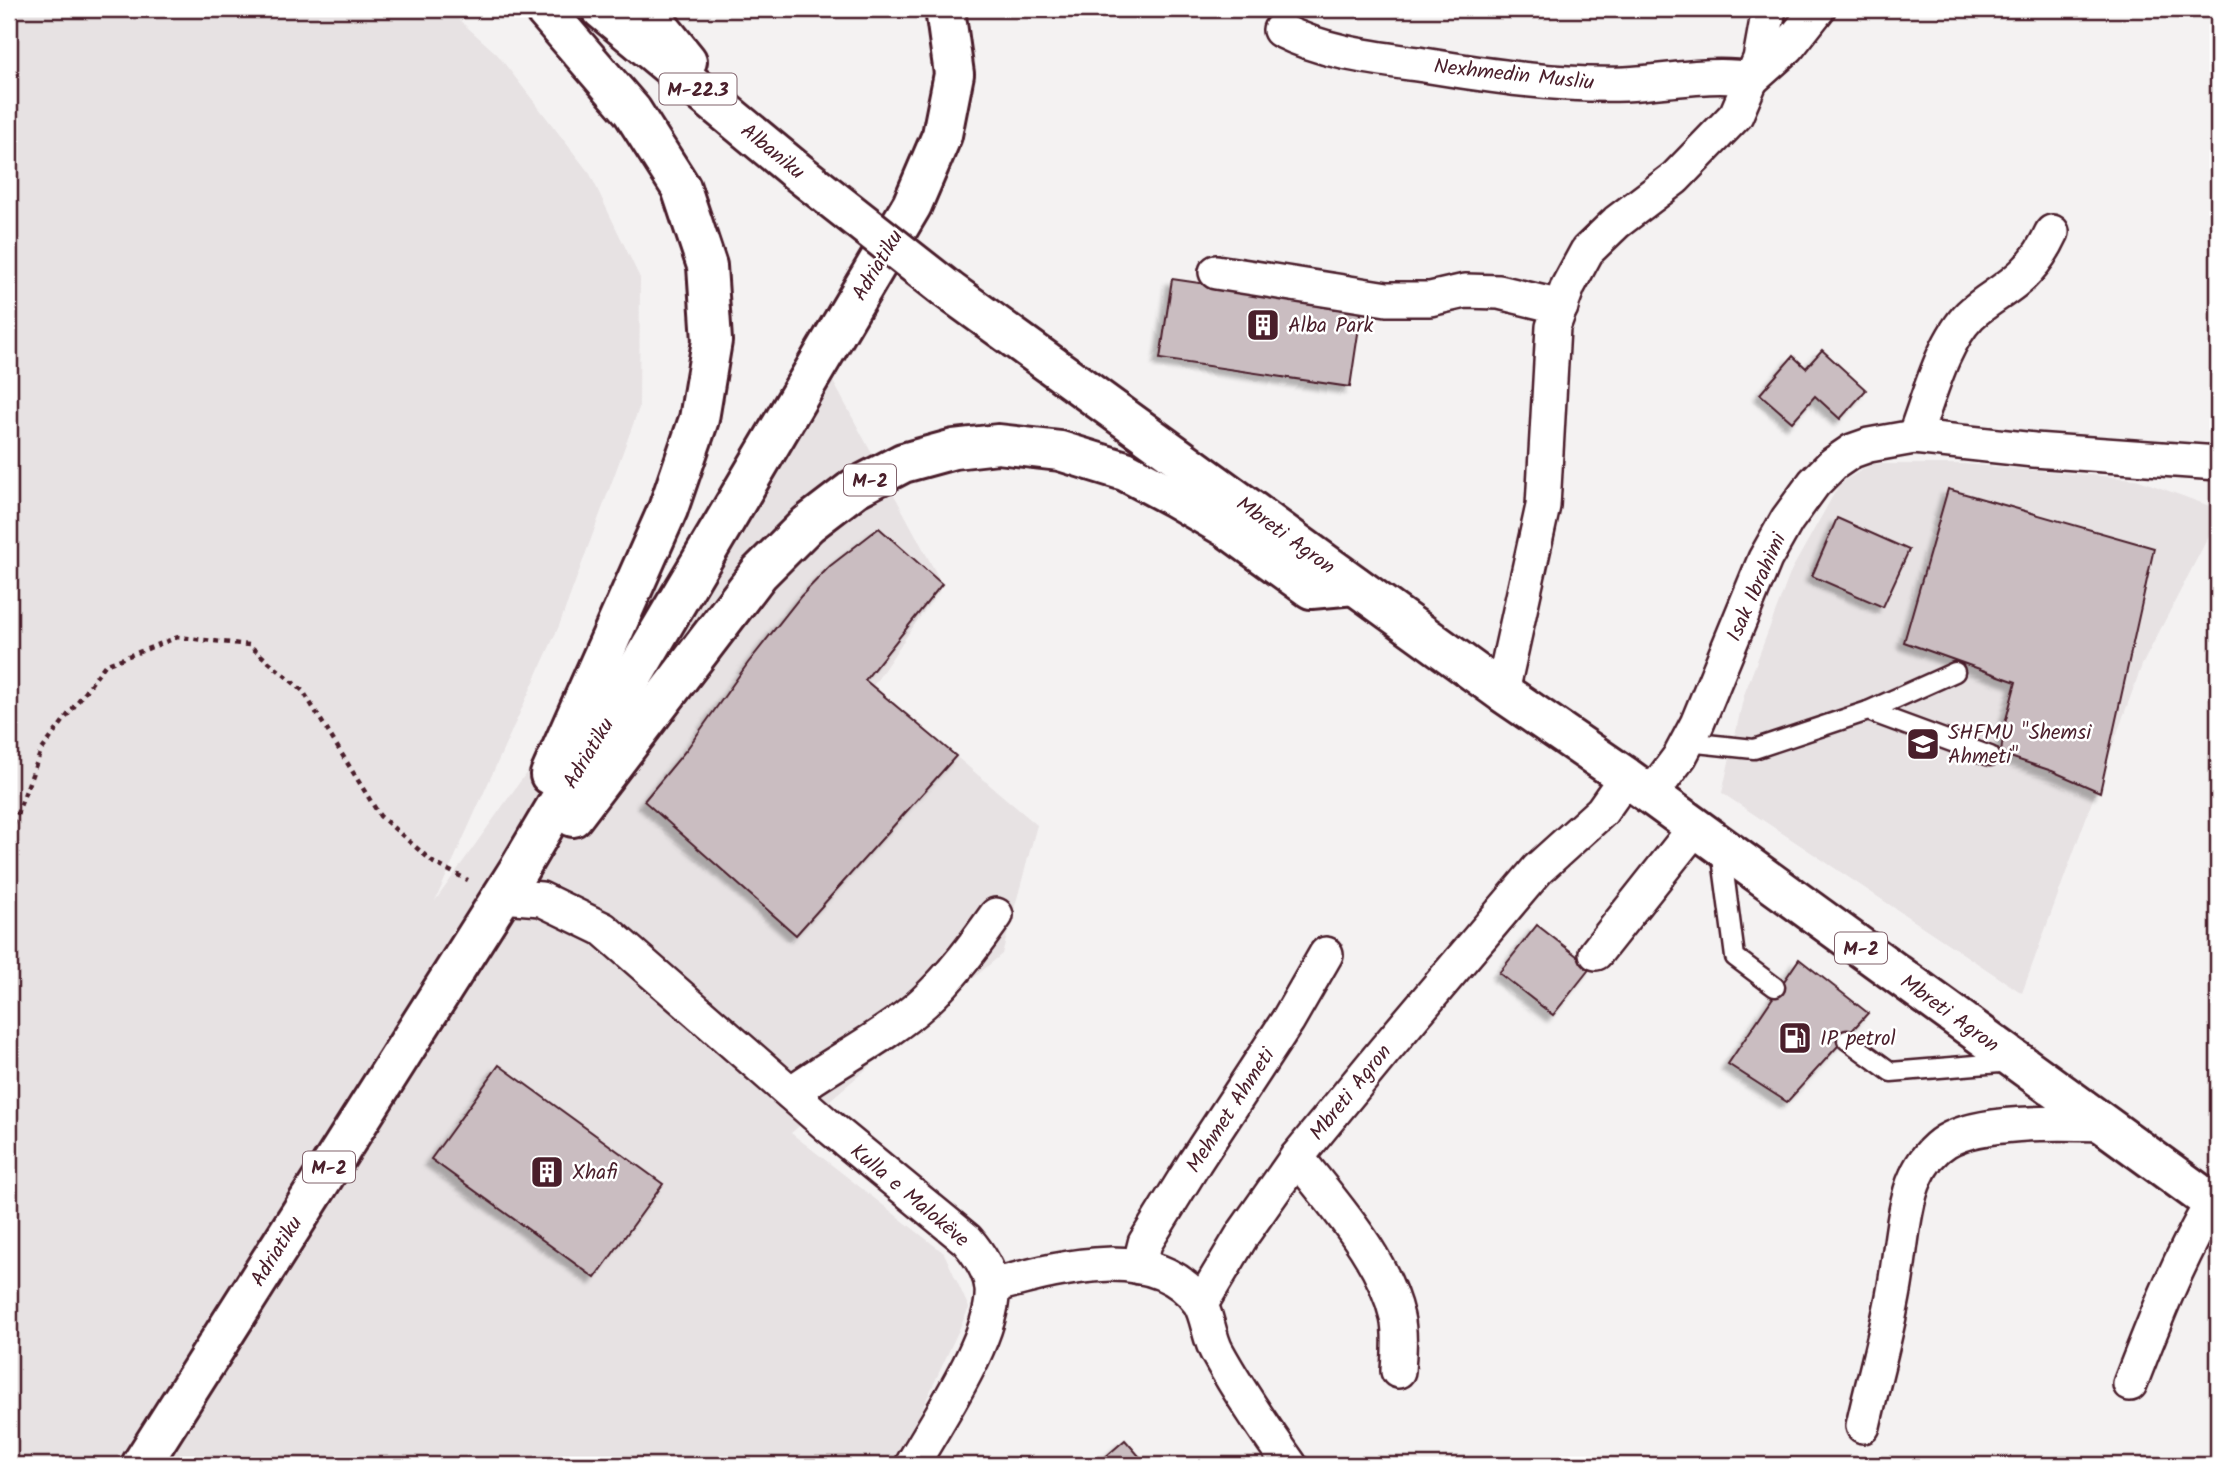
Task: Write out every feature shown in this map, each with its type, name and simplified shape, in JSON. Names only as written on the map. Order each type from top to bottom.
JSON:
[{"type":"main road","points":[[510,882],[524,836],[668,509],[699,419],[712,341],[707,266],[681,188],[632,111],[544,9]]},
{"type":"main road","name":"Albaniku","points":[[601,9],[794,169],[948,290]]},
{"type":"main road","name":"M-2","points":[[650,9],[662,30],[694,69],[794,169]]},
{"type":"main road","name":"Adriatiku","points":[[141,1465],[510,882],[912,205],[942,135],[954,74],[946,9]]},
{"type":"main road","name":"Mbreti Agron","points":[[948,290],[2215,1205]]},
{"type":"main road","name":"M-2","points":[[510,882],[555,842],[759,573],[808,524],[855,488],[903,463],[954,449],[998,444],[1060,451],[1125,471],[1174,497],[1227,528],[1311,589],[1354,585]]},
{"type":"street","points":[[1502,692],[1543,506],[1553,327],[1568,286],[1587,251],[1617,222],[1675,178],[1736,115],[1760,59],[1769,9]]},
{"type":"street","points":[[1752,79],[1788,47],[1818,9]]},
{"type":"street","name":"Nexhmedin Musliu","points":[[1280,30],[1303,42],[1343,53],[1511,79],[1625,84],[1719,77],[1752,79]]},
{"type":"street","points":[[1914,437],[1942,364],[1963,325],[1969,317],[2028,271],[2042,253],[2052,232]]},
{"type":"street","points":[[1216,272],[1387,299],[1430,299],[1465,291],[1499,292],[1560,307]]},
{"type":"street","name":"Isak Ibrahimi","points":[[1638,786],[1679,756],[1697,724],[1765,559],[1787,520],[1814,483],[1833,464],[1852,451],[1869,445],[1914,437],[2034,450],[2218,463]]},
{"type":"street","name":"Mbreti Agron","points":[[1201,1304],[1243,1234],[1297,1157],[1384,1051],[1538,869],[1602,811],[1638,786]]},
{"type":"street","points":[[1596,953],[1708,837]]},
{"type":"street","name":"Kulla e Malokëve","points":[[510,882],[603,929],[826,1124],[967,1240],[981,1256],[992,1286],[991,1309],[982,1341],[912,1465]]},
{"type":"street","points":[[791,1093],[884,1032],[923,1002],[961,963],[996,915]]},
{"type":"street","name":"Mehmet Ahmeti","points":[[1139,1267],[1145,1243],[1280,1032],[1326,954]]},
{"type":"street","points":[[1863,1426],[1894,1294],[1908,1207],[1915,1178],[1928,1156],[1946,1141],[1970,1131],[2043,1123],[2103,1124]]},
{"type":"street","name":"Mbreti Agron","points":[[1297,1157],[1374,1260],[1386,1283],[1397,1318],[1400,1341],[1398,1371]]},
{"type":"street","name":"Mbreti Agron","points":[[2130,1384],[2190,1240],[2215,1205]]},
{"type":"street","points":[[992,1286],[1050,1271],[1095,1264],[1139,1267],[1164,1274],[1185,1287],[1201,1304],[1210,1339],[1238,1390],[1290,1465]]},
{"type":"lane","points":[[1687,742],[1754,749],[1868,711],[1955,672]]},
{"type":"lane","points":[[1868,711],[1990,756]]},
{"type":"lane","points":[[1708,837],[1735,957],[1775,987]]},
{"type":"lane","points":[[1847,1040],[1891,1072],[2017,1061]]},
{"type":"path","points":[[9,874],[14,822],[41,751],[105,665],[178,636],[249,645],[303,691],[380,816],[435,863],[510,882]]},
{"type":"path","points":[[9,928],[16,956]]},
{"type":"shaded area","points":[[9,9],[447,9],[497,54],[590,174],[640,278],[639,408],[559,626],[435,901],[821,359],[942,584],[873,686],[1037,825],[1002,954],[791,1133],[944,1253],[969,1308],[896,1465],[9,1465]]},
{"type":"shaded area","name":"SHFMU \"Shemsi Ahmeti\"","points":[[1872,464],[1963,464],[2136,479],[2218,509],[2218,518],[2142,665],[2022,993],[1722,793],[1744,695],[1791,571],[1840,483]]},
{"type":"building","name":"Alba Park","points":[[1172,279],[1362,307],[1350,387],[1160,359]]},
{"type":"building","points":[[1822,350],[1866,390],[1840,419],[1815,396],[1792,422],[1760,394],[1793,356],[1806,368]]},
{"type":"building","points":[[1948,489],[2154,548],[2100,792],[2052,771],[2001,754],[2004,727],[2016,682],[1904,642]]},
{"type":"building","points":[[1837,518],[1909,550],[1883,607],[1812,576]]},
{"type":"building","points":[[879,528],[942,584],[865,680],[956,756],[796,935],[644,801],[687,749],[748,663],[801,596],[830,566]]},
{"type":"building","points":[[1537,925],[1591,967],[1553,1015],[1499,973]]},
{"type":"building","name":"IP petrol","points":[[1799,959],[1868,1013],[1787,1102],[1728,1064]]},
{"type":"building","name":"Xhafi","points":[[499,1065],[663,1184],[595,1278],[431,1159]]},
{"type":"building","points":[[1125,1440],[1147,1465],[1096,1465]]},
{"type":"place","name":"Alba Park","points":[[1263,325]]},
{"type":"place","name":"SHFMU \"Shemsi Ahmeti\"","points":[[1923,744]]},
{"type":"place","name":"IP petrol","points":[[1795,1038]]},
{"type":"place","name":"Xhafi","points":[[547,1172]]}]
